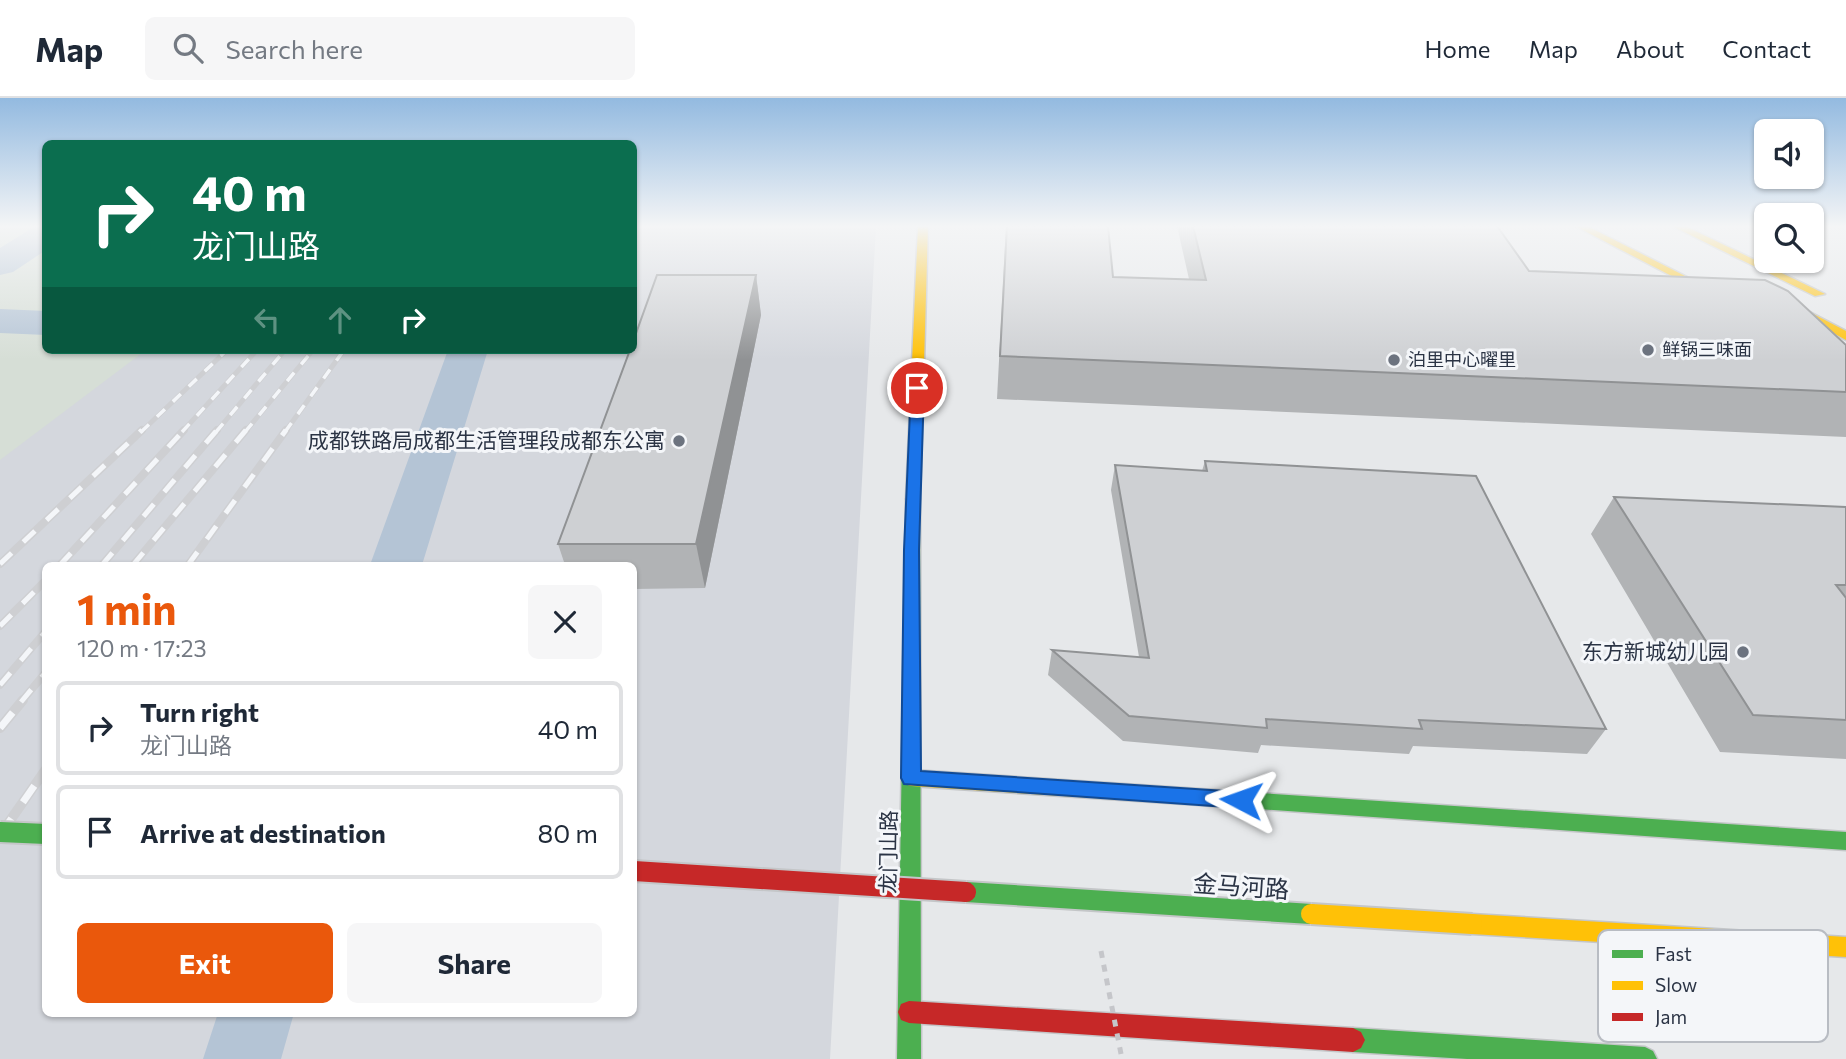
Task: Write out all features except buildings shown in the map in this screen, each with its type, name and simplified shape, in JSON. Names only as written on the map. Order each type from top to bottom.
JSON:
[{"type":"street","name":"龙门山路","points":[[909,1059],[911,550],[921,271]]},
{"type":"street","points":[[1668,271],[1747,311]]},
{"type":"street","points":[[1771,271],[1834,301]]},
{"type":"street","points":[[1761,290],[1846,336]]},
{"type":"street","points":[[911,778],[1846,841]]},
{"type":"street","points":[[0,832],[42,834]]},
{"type":"street","name":"金马河路","points":[[637,871],[1598,932]]},
{"type":"street","name":"金马河路","points":[[1828,946],[1846,947]]},
{"type":"street","points":[[909,1012],[1645,1059]]},
{"type":"path","points":[[1090,951],[1103,952],[1122,1059]]},
{"type":"shaded area","points":[[0,271],[42,271],[42,354],[637,354],[637,271],[874,271],[830,1059],[0,1059]]},
{"type":"shaded area","points":[[0,271],[42,271],[42,354],[141,354],[0,460]]},
{"type":"waterway","points":[[0,321],[42,323]]},
{"type":"waterway","points":[[397,562],[467,354]]},
{"type":"waterway","points":[[242,1059],[255,1017]]},
{"type":"railway","points":[[141,432],[223,354]]},
{"type":"railway","points":[[182,432],[253,354]]},
{"type":"railway","points":[[216,432],[282,354]]},
{"type":"railway","points":[[245,432],[310,354]]},
{"type":"railway","points":[[285,432],[341,354]]},
{"type":"railway","points":[[0,564],[142,430]]},
{"type":"railway","points":[[63,562],[184,430]]},
{"type":"railway","points":[[105,562],[217,430]]},
{"type":"railway","points":[[136,562],[246,430]]},
{"type":"railway","points":[[190,562],[286,430]]},
{"type":"railway","points":[[0,626],[42,584]]},
{"type":"railway","points":[[0,685],[42,636]]},
{"type":"railway","points":[[21,702],[42,677]]},
{"type":"railway","points":[[0,728],[23,700]]},
{"type":"railway","points":[[0,835],[42,775]]},
{"type":"traffic: fast","points":[[909,1059],[913,499]]},
{"type":"traffic: fast","points":[[1230,799],[1846,841]]},
{"type":"traffic: fast","points":[[0,832],[42,834]]},
{"type":"traffic: fast","points":[[966,892],[1311,914]]},
{"type":"traffic: fast","points":[[1353,1040],[1645,1059]]},
{"type":"traffic: slow","points":[[913,499],[921,271]]},
{"type":"traffic: slow","points":[[1668,271],[1728,301]]},
{"type":"traffic: slow","points":[[1771,271],[1819,294]]},
{"type":"traffic: slow","points":[[1777,298],[1846,336]]},
{"type":"traffic: slow","points":[[911,778],[1230,799]]},
{"type":"traffic: slow","points":[[1311,914],[1472,924]]},
{"type":"traffic: slow","points":[[1472,924],[1598,932]]},
{"type":"traffic: slow","points":[[1828,946],[1846,947]]},
{"type":"traffic: jam","points":[[637,871],[966,892]]},
{"type":"traffic: jam","points":[[909,1012],[1353,1040]]},
{"type":"place","name":"鲜锅三味面","points":[[1648,350]]},
{"type":"place","name":"泊里中心曜里","points":[[1394,360]]},
{"type":"place","name":"成都铁路局成都生活管理段成都东公寓","points":[[679,441]]},
{"type":"place","name":"东方新城幼儿园","points":[[1743,652]]},
{"type":"route","points":[[917,388],[911,550],[911,778],[1241,800]]}]
